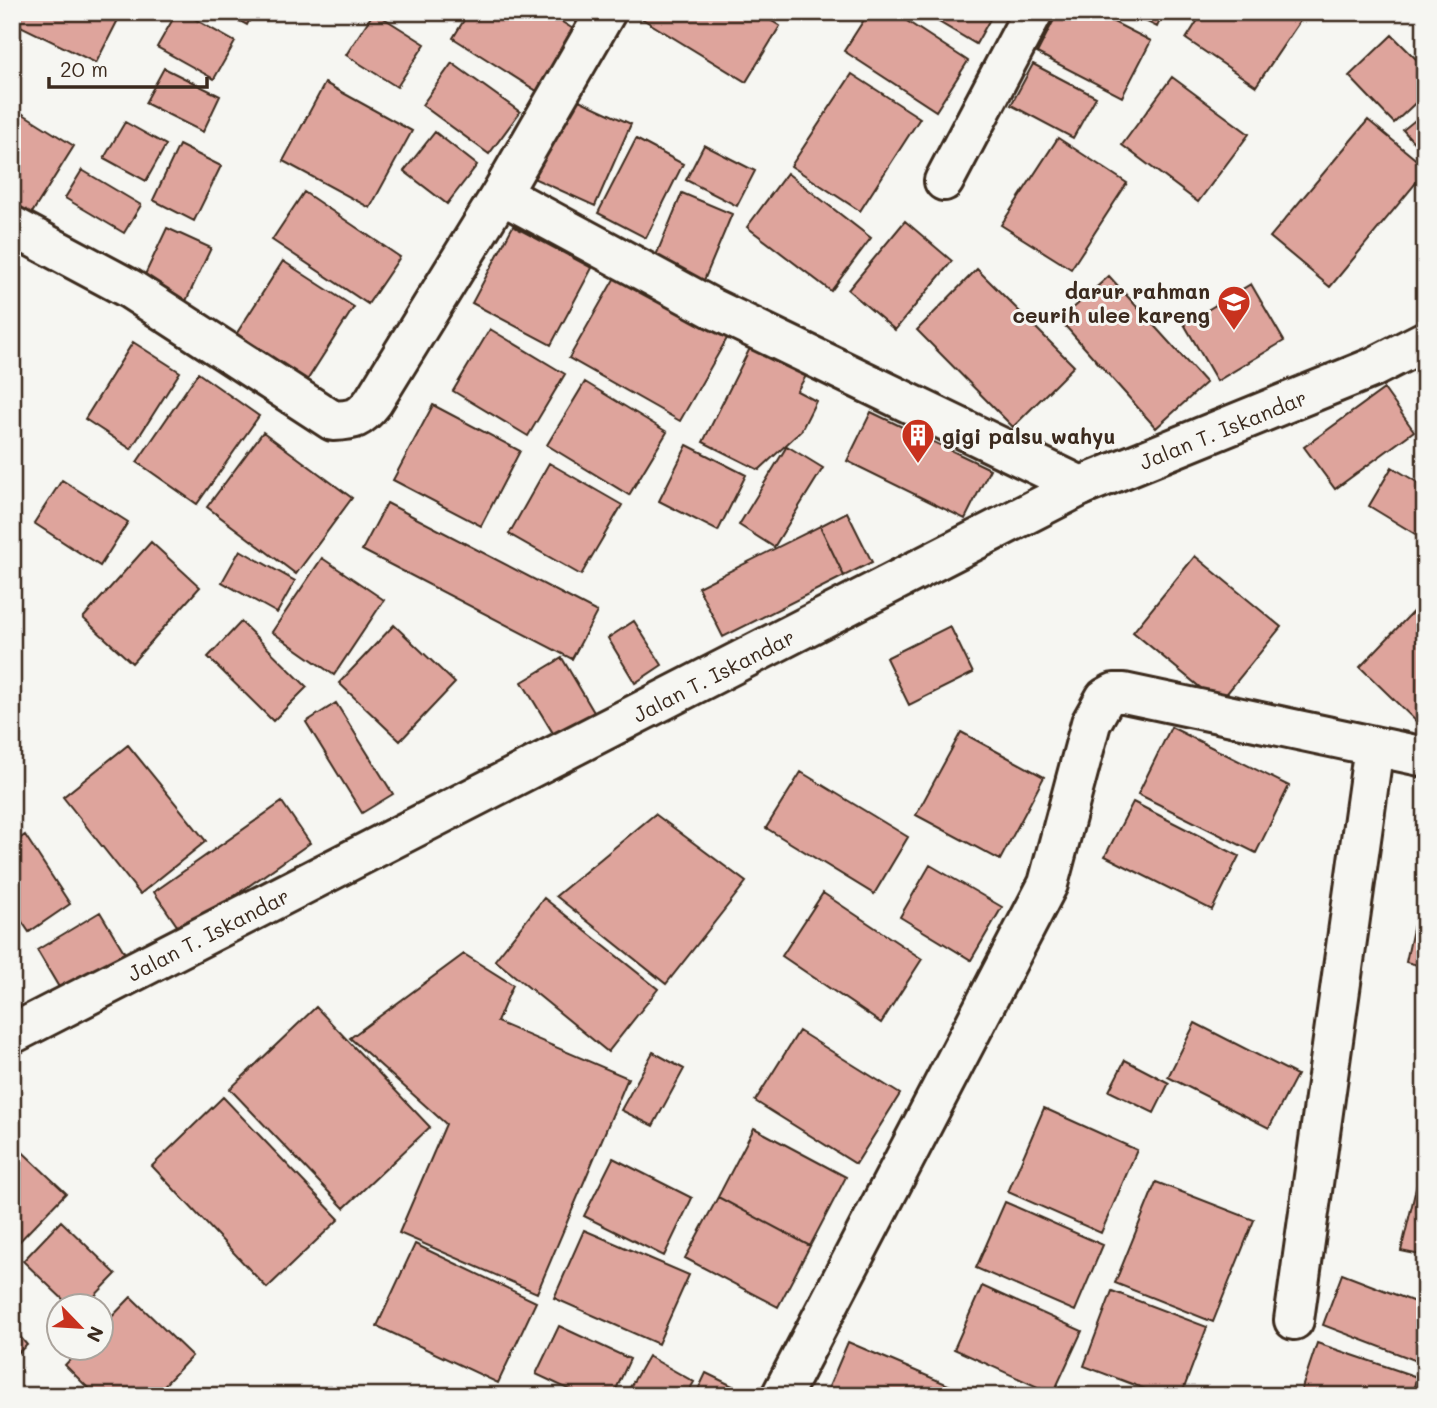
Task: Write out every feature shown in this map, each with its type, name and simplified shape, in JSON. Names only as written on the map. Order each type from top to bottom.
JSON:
[{"type":"street","points":[[12,226],[130,289],[333,421],[348,421],[362,416],[501,194],[606,12]]},
{"type":"street","points":[[944,181],[1033,12]]},
{"type":"street","points":[[501,194],[712,308],[1081,486]]},
{"type":"street","name":"Jalan T. Iskandar","points":[[12,1034],[1081,486],[1372,368],[1425,341]]},
{"type":"street","points":[[781,1396],[1048,884],[1091,723],[1105,698],[1114,693],[1124,693],[1425,757]]},
{"type":"street","points":[[1294,1320],[1374,746]]},
{"type":"building","points":[[12,12],[122,12],[96,63],[12,22]]},
{"type":"building","points":[[177,12],[182,12],[235,42],[214,79],[157,47]]},
{"type":"building","points":[[223,12],[254,12],[247,25]]},
{"type":"building","points":[[374,12],[425,44],[397,87],[346,55]]},
{"type":"building","points":[[469,12],[546,12],[578,32],[540,93],[453,38]]},
{"type":"building","points":[[645,12],[757,12],[780,26],[746,82],[641,18]]},
{"type":"building","points":[[869,12],[893,12],[968,61],[936,111],[844,51]]},
{"type":"building","points":[[922,12],[994,12],[976,44]]},
{"type":"building","points":[[1058,12],[1094,12],[1151,41],[1122,97],[1037,53]]},
{"type":"building","points":[[1127,12],[1164,12],[1157,27]]},
{"type":"building","points":[[1203,12],[1306,12],[1256,86],[1186,39]]},
{"type":"building","points":[[1392,35],[1425,68],[1425,94],[1394,123],[1349,76]]},
{"type":"building","points":[[452,63],[520,112],[489,154],[422,105]]},
{"type":"building","points":[[1033,64],[1096,97],[1073,138],[1011,105]]},
{"type":"building","points":[[164,68],[220,96],[203,132],[145,103]]},
{"type":"building","points":[[852,74],[920,118],[860,211],[791,166]]},
{"type":"building","points":[[1172,77],[1249,134],[1198,202],[1122,145]]},
{"type":"building","points":[[325,83],[412,131],[370,208],[283,161]]},
{"type":"building","points":[[568,95],[631,124],[595,206],[531,177]]},
{"type":"building","points":[[12,107],[74,146],[30,216],[12,204]]},
{"type":"building","points":[[1425,112],[1425,155],[1403,130]]},
{"type":"building","points":[[1368,120],[1425,167],[1425,172],[1330,287],[1270,237]]},
{"type":"building","points":[[125,122],[166,145],[146,181],[104,158]]},
{"type":"building","points":[[435,132],[477,165],[447,204],[404,171]]},
{"type":"building","points":[[1058,138],[1127,183],[1071,269],[1001,225]]},
{"type":"building","points":[[636,139],[683,164],[646,238],[598,213]]},
{"type":"building","points":[[179,145],[221,166],[194,221],[153,200]]},
{"type":"building","points":[[704,145],[755,171],[737,206],[686,180]]},
{"type":"building","points":[[82,170],[141,205],[124,233],[65,198]]},
{"type":"building","points":[[787,173],[871,238],[831,291],[747,227]]},
{"type":"building","points":[[304,192],[400,257],[368,304],[272,240]]},
{"type":"building","points":[[682,193],[732,214],[700,290],[650,270]]},
{"type":"building","points":[[905,221],[952,261],[895,330],[848,290]]},
{"type":"building","points":[[513,226],[592,268],[551,345],[472,303]]},
{"type":"building","points":[[167,228],[211,248],[186,301],[142,281]]},
{"type":"building","points":[[283,261],[354,307],[306,382],[235,336]]},
{"type":"building","points":[[977,269],[1074,366],[1013,427],[917,330]]},
{"type":"building","points":[[618,272],[729,335],[680,421],[569,358]]},
{"type":"building","points":[[1109,276],[1206,383],[1156,428],[1060,320]]},
{"type":"building","name":"darur rahman ceurih ulee kareng","points":[[1251,284],[1284,341],[1217,381],[1184,324]]},
{"type":"building","points":[[490,329],[565,374],[528,436],[453,391]]},
{"type":"building","points":[[133,342],[180,372],[131,449],[85,419]]},
{"type":"building","points":[[750,348],[806,376],[797,391],[816,401],[801,431],[759,470],[703,442]]},
{"type":"building","points":[[198,373],[259,416],[197,504],[137,462]]},
{"type":"building","points":[[585,382],[667,432],[629,495],[547,445]]},
{"type":"building","points":[[1384,389],[1414,431],[1335,489],[1304,447]]},
{"type":"building","points":[[433,405],[520,451],[481,526],[393,480]]},
{"type":"building","name":"gigi palsu wahyu","points":[[871,412],[990,469],[965,519],[847,461]]},
{"type":"building","points":[[263,432],[352,498],[296,574],[207,507]]},
{"type":"building","points":[[687,445],[746,475],[718,531],[659,501]]},
{"type":"building","points":[[787,446],[823,468],[774,547],[739,525]]},
{"type":"building","points":[[549,463],[622,505],[581,575],[509,534]]},
{"type":"building","points":[[1392,467],[1425,487],[1425,540],[1369,506]]},
{"type":"building","points":[[62,480],[128,522],[100,566],[34,523]]},
{"type":"building","points":[[387,503],[597,612],[572,659],[362,550]]},
{"type":"building","points":[[847,512],[872,562],[844,576],[820,526]]},
{"type":"building","points":[[820,526],[844,576],[723,637],[698,587]]},
{"type":"building","points":[[151,542],[200,587],[132,663],[83,618]]},
{"type":"building","points":[[240,550],[295,581],[277,613],[222,582]]},
{"type":"building","points":[[1195,556],[1281,627],[1219,703],[1133,632]]},
{"type":"building","points":[[322,558],[384,600],[334,675],[272,632]]},
{"type":"building","points":[[1425,599],[1425,730],[1360,667]]},
{"type":"building","points":[[634,621],[662,665],[635,683],[608,638]]},
{"type":"building","points":[[241,622],[307,687],[273,721],[208,657]]},
{"type":"building","points":[[394,625],[455,683],[400,741],[339,683]]},
{"type":"building","points":[[950,626],[973,673],[909,705],[886,658]]},
{"type":"building","points":[[562,658],[595,714],[556,738],[522,682]]},
{"type":"building","points":[[336,703],[393,794],[362,813],[306,722]]},
{"type":"building","points":[[1171,727],[1289,786],[1256,853],[1138,794]]},
{"type":"building","points":[[961,732],[1044,777],[1000,860],[916,815]]},
{"type":"building","points":[[128,745],[206,841],[140,894],[63,797]]},
{"type":"building","points":[[801,772],[908,837],[874,894],[766,828]]},
{"type":"building","points":[[282,802],[310,843],[182,933],[154,892]]},
{"type":"building","points":[[1133,802],[1239,856],[1212,910],[1105,856]]},
{"type":"building","points":[[655,814],[746,882],[666,984],[556,896]]},
{"type":"building","points":[[25,835],[70,904],[29,932],[12,907],[12,844]]},
{"type":"building","points":[[930,865],[1002,907],[971,960],[900,917]]},
{"type":"building","points":[[823,893],[922,959],[881,1023],[782,956]]},
{"type":"building","points":[[544,898],[658,989],[608,1052],[495,960]]},
{"type":"building","points":[[1419,901],[1425,903],[1425,967],[1406,962]]},
{"type":"building","points":[[100,912],[126,955],[63,994],[37,950]]},
{"type":"building","points":[[464,954],[513,985],[497,1022],[628,1078],[537,1293],[399,1233],[446,1124],[350,1038]]},
{"type":"building","points":[[316,1007],[430,1127],[344,1208],[230,1089]]},
{"type":"building","points":[[1195,1023],[1297,1075],[1269,1128],[1168,1077]]},
{"type":"building","points":[[799,1031],[900,1094],[856,1164],[755,1101]]},
{"type":"building","points":[[653,1052],[684,1069],[653,1126],[621,1110]]},
{"type":"building","points":[[1125,1060],[1169,1083],[1154,1113],[1109,1091]]},
{"type":"building","points":[[223,1097],[339,1219],[267,1288],[152,1166]]},
{"type":"building","points":[[1044,1108],[1137,1150],[1101,1233],[1008,1192]]},
{"type":"building","points":[[754,1128],[846,1177],[810,1246],[718,1197]]},
{"type":"building","points":[[12,1142],[66,1193],[14,1247],[12,1246]]},
{"type":"building","points":[[1425,1151],[1425,1256],[1401,1251]]},
{"type":"building","points":[[613,1158],[692,1198],[664,1256],[584,1216]]},
{"type":"building","points":[[1156,1182],[1254,1220],[1213,1322],[1115,1283]]},
{"type":"building","points":[[718,1197],[810,1246],[778,1307],[685,1258]]},
{"type":"building","points":[[1005,1202],[1103,1245],[1075,1311],[976,1268]]},
{"type":"building","points":[[61,1221],[116,1274],[99,1292],[55,1292],[23,1261]]},
{"type":"building","points":[[584,1230],[689,1275],[658,1344],[554,1298]]},
{"type":"building","points":[[415,1244],[536,1302],[498,1383],[377,1326]]},
{"type":"building","points":[[1342,1274],[1425,1306],[1425,1364],[1323,1325]]},
{"type":"building","points":[[982,1286],[1082,1331],[1053,1394],[954,1349]]},
{"type":"building","points":[[1112,1291],[1207,1327],[1181,1396],[1164,1396],[1084,1366]]},
{"type":"building","points":[[131,1297],[192,1356],[154,1396],[96,1396],[65,1365],[68,1362],[116,1362],[116,1313]]},
{"type":"building","points":[[559,1326],[630,1359],[613,1396],[583,1396],[536,1374]]},
{"type":"building","points":[[12,1327],[27,1345],[12,1358]]},
{"type":"building","points":[[848,1342],[974,1396],[825,1396]]},
{"type":"building","points":[[1317,1343],[1417,1377],[1411,1396],[1300,1394]]},
{"type":"building","points":[[648,1356],[694,1382],[686,1396],[625,1396]]},
{"type":"building","points":[[706,1373],[753,1396],[695,1396]]},
{"type":"place","name":"darur rahman ceurih ulee kareng","points":[[1234,332]]},
{"type":"place","name":"gigi palsu wahyu","points":[[918,465]]}]
